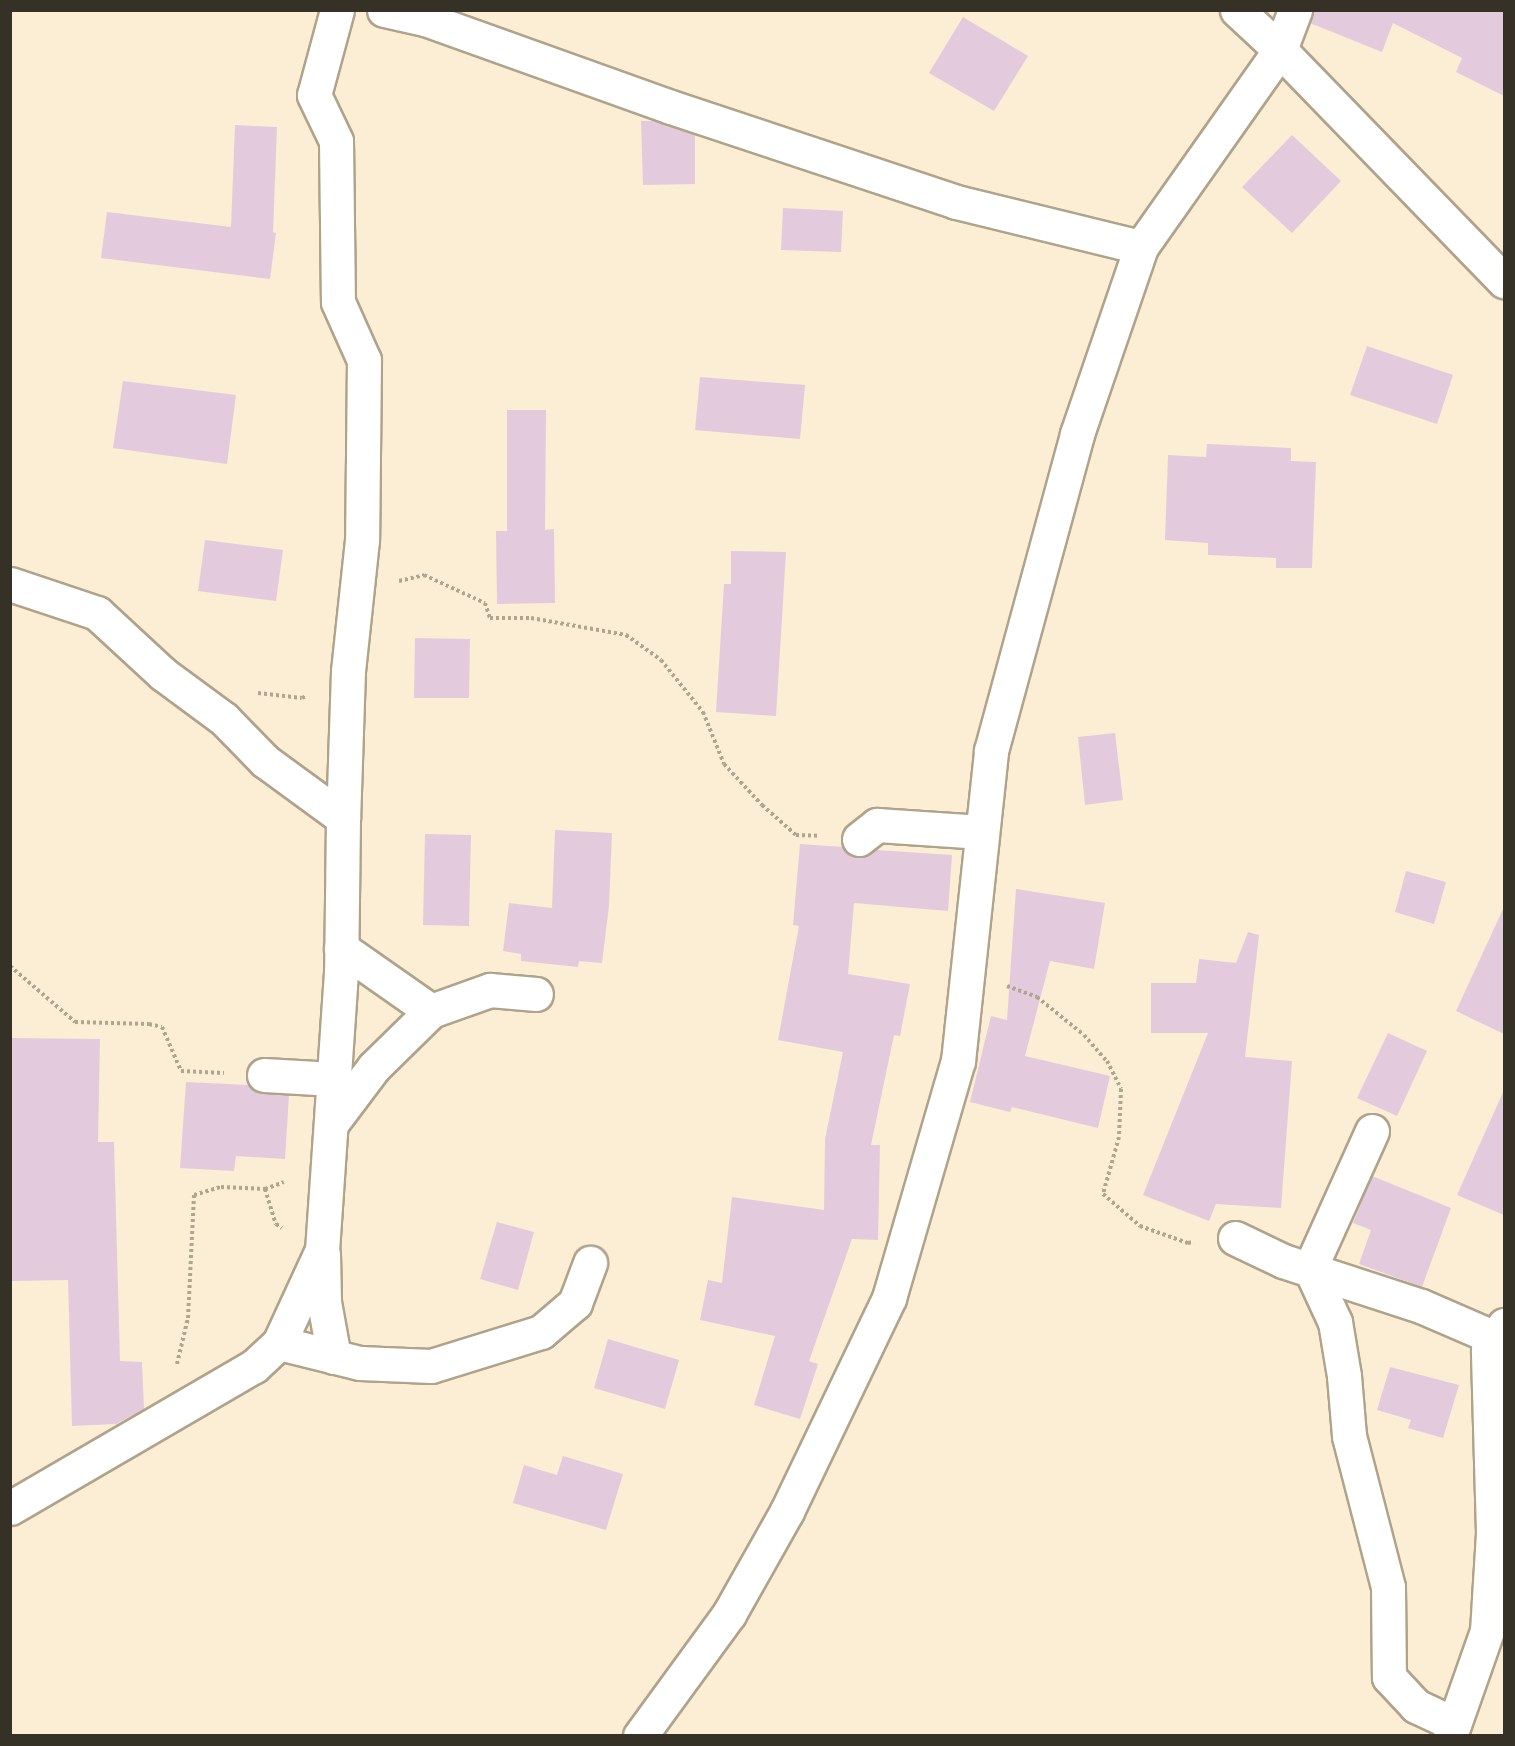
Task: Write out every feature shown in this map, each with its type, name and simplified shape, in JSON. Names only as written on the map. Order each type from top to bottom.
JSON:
[{"type":"street","points":[[10,1508],[255,1366],[279,1343],[322,1250],[341,948],[348,671],[362,540],[364,360],[338,302],[336,141],[314,95],[337,10]]},
{"type":"street","points":[[384,10],[425,19],[671,107],[956,202],[1141,247]]},
{"type":"street","points":[[1237,10],[1280,50],[1504,281]]},
{"type":"street","points":[[640,1736],[729,1614],[787,1512],[889,1298],[958,1060],[991,751],[1077,434],[1141,247],[1280,50],[1295,10]]},
{"type":"street","points":[[10,584],[97,613],[163,674],[224,719],[265,761],[343,818]]},
{"type":"street","points":[[859,838],[877,825],[982,832]]},
{"type":"street","points":[[341,948],[431,1011]]},
{"type":"street","points":[[331,1124],[374,1067],[431,1011],[490,990],[536,994]]},
{"type":"street","points":[[264,1075],[334,1079]]},
{"type":"street","points":[[1235,1238],[1283,1262],[1310,1269],[1500,1332],[1488,1350],[1493,1533],[1486,1631],[1452,1730],[1416,1706],[1389,1677],[1388,1587],[1349,1436],[1344,1376],[1335,1322],[1310,1269],[1372,1131]]},
{"type":"street","points":[[322,1240],[324,1302],[334,1356]]},
{"type":"street","points":[[279,1343],[360,1363],[431,1366],[541,1332],[575,1303],[590,1263]]},
{"type":"path","points":[[355,609],[393,583],[424,574],[485,603],[490,618],[531,618],[626,635],[661,660],[703,712],[724,764],[796,835],[859,838]]},
{"type":"path","points":[[10,966],[75,1022],[149,1024],[162,1027],[181,1071],[264,1075]]},
{"type":"path","points":[[967,971],[1037,997],[1084,1035],[1107,1060],[1121,1089],[1119,1137],[1103,1194],[1140,1226],[1188,1243],[1235,1238]]},
{"type":"path","points":[[166,1417],[188,1318],[194,1194],[221,1188],[265,1189],[276,1224],[299,1238],[322,1240]]},
{"type":"building","points":[[1313,10],[1504,10],[1504,96],[1456,72],[1462,58],[1393,23],[1382,52],[1310,23]]},
{"type":"building","points":[[963,17],[1028,56],[994,111],[929,73]]},
{"type":"building","points":[[641,121],[654,121],[695,135],[695,184],[643,185]]},
{"type":"building","points":[[235,125],[277,127],[273,232],[276,233],[270,279],[101,258],[107,212],[231,227]]},
{"type":"building","points":[[1292,135],[1341,181],[1292,233],[1242,187]]},
{"type":"building","points":[[783,208],[843,211],[841,252],[781,250]]},
{"type":"building","points":[[1367,346],[1453,375],[1437,424],[1350,395]]},
{"type":"building","points":[[700,377],[805,385],[800,439],[695,430]]},
{"type":"building","points":[[123,381],[236,395],[227,464],[113,448]]},
{"type":"building","points":[[507,410],[546,410],[545,530],[554,529],[555,603],[497,604],[496,531],[507,531]]},
{"type":"building","points":[[1207,444],[1291,448],[1291,461],[1316,462],[1312,568],[1276,568],[1276,558],[1208,555],[1208,543],[1165,540],[1168,455],[1206,457]]},
{"type":"building","points":[[205,540],[283,550],[276,601],[198,591]]},
{"type":"building","points":[[731,551],[786,552],[776,716],[716,712],[724,584],[731,584]]},
{"type":"building","points":[[415,638],[470,639],[469,698],[414,698]]},
{"type":"building","points":[[1115,733],[1123,800],[1085,805],[1078,737]]},
{"type":"building","points":[[555,830],[612,833],[609,906],[602,963],[579,961],[578,967],[521,961],[521,954],[503,951],[509,903],[552,908]]},
{"type":"building","points":[[425,834],[471,835],[469,926],[423,925]]},
{"type":"building","points":[[800,844],[843,847],[851,856],[861,858],[876,850],[952,855],[948,911],[854,903],[848,974],[910,984],[900,1036],[894,1035],[871,1145],[880,1145],[878,1240],[852,1239],[809,1361],[818,1364],[800,1419],[754,1405],[775,1336],[700,1320],[708,1280],[722,1283],[732,1197],[824,1210],[825,1139],[843,1052],[778,1040],[799,926],[793,925]]},
{"type":"building","points":[[1406,871],[1446,882],[1434,924],[1395,912]]},
{"type":"building","points":[[1016,889],[1105,903],[1094,969],[1050,961],[1025,1056],[1110,1076],[1098,1128],[1012,1107],[1010,1112],[970,1102],[991,1016],[1007,1020]]},
{"type":"building","points":[[1504,907],[1504,1034],[1456,1011]]},
{"type":"building","points":[[1248,932],[1259,935],[1245,1057],[1292,1061],[1281,1208],[1216,1204],[1209,1221],[1143,1195],[1208,1033],[1151,1033],[1151,983],[1196,983],[1199,959],[1236,963]]},
{"type":"building","points":[[1388,1033],[1427,1051],[1397,1116],[1357,1098]]},
{"type":"building","points":[[10,1038],[100,1039],[98,1142],[114,1142],[120,1361],[142,1362],[144,1409],[116,1424],[72,1426],[68,1280],[10,1281]]},
{"type":"building","points":[[186,1082],[249,1085],[262,1094],[289,1095],[285,1159],[236,1156],[234,1171],[180,1168]]},
{"type":"building","points":[[1504,1090],[1504,1215],[1457,1195]]},
{"type":"building","points":[[1372,1176],[1451,1208],[1422,1287],[1359,1264],[1371,1230],[1353,1223]]},
{"type":"building","points":[[497,1222],[534,1232],[518,1290],[480,1279]]},
{"type":"building","points":[[608,1339],[679,1360],[665,1409],[594,1388]]},
{"type":"building","points":[[1390,1367],[1459,1385],[1443,1438],[1408,1428],[1411,1420],[1377,1410]]},
{"type":"building","points":[[563,1456],[623,1474],[606,1530],[513,1503],[524,1465],[557,1475]]}]
